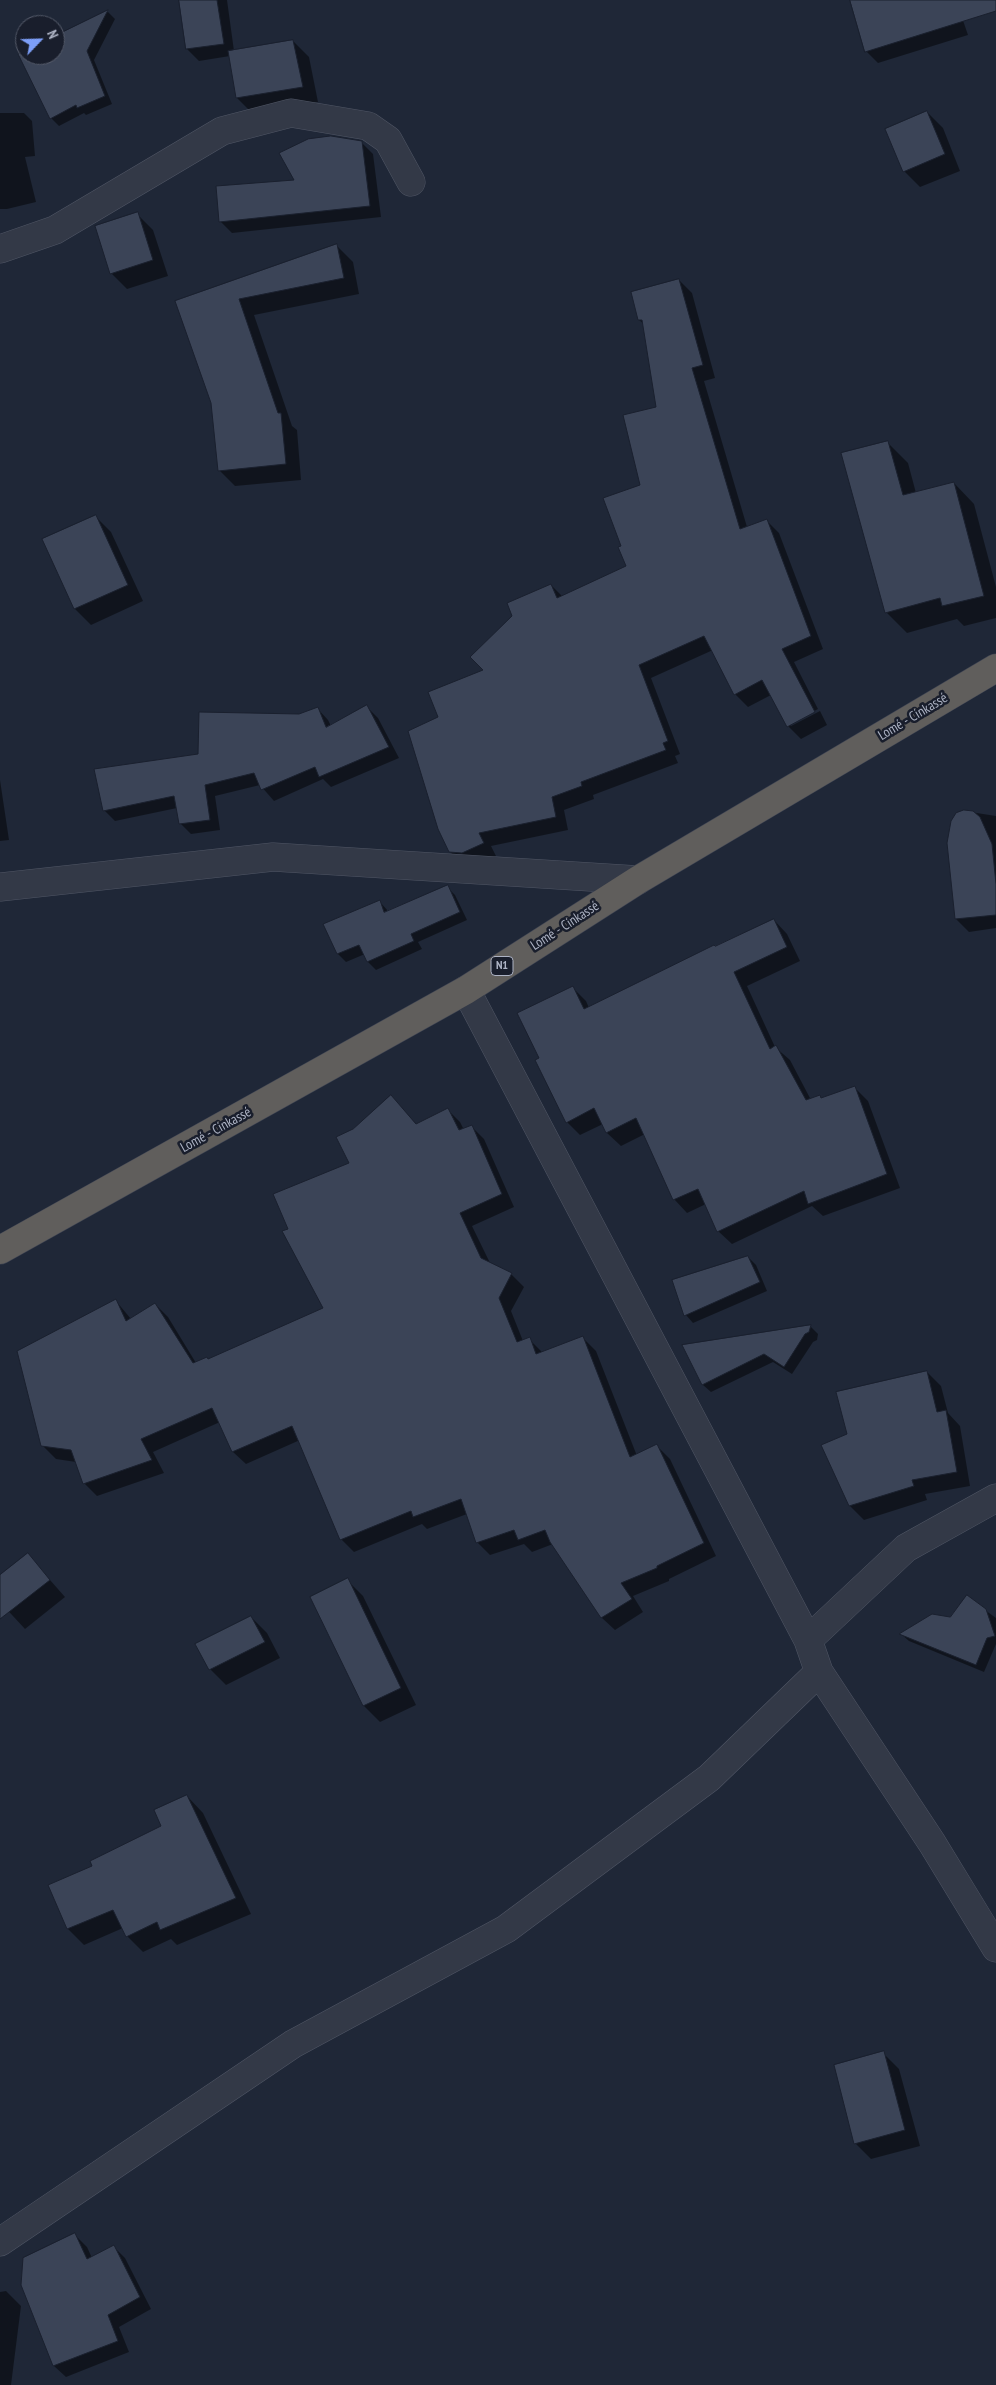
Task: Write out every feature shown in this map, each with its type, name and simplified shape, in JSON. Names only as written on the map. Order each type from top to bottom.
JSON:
[{"type":"highway","name":"Lomé - Cinkassé","points":[[0,1250],[466,990],[638,880],[996,668]]},
{"type":"street","points":[[0,249],[55,230],[222,131],[290,113],[368,126],[388,140],[411,182]]},
{"type":"street","points":[[0,887],[273,857],[638,880]]},
{"type":"street","points":[[466,990],[808,1640],[819,1672],[932,1842],[996,1948]]},
{"type":"street","points":[[808,1640],[906,1548],[996,1498]]},
{"type":"street","points":[[0,2242],[293,2044],[506,1928],[709,1778],[819,1672]]},
{"type":"building","points":[[179,0],[217,0],[224,44],[186,49]]},
{"type":"building","points":[[850,0],[996,0],[996,11],[865,52]]},
{"type":"building","points":[[108,10],[87,51],[105,96],[77,108],[76,105],[50,119],[23,65],[65,65],[65,31]]},
{"type":"building","points":[[293,40],[303,87],[236,98],[228,51]]},
{"type":"building","points":[[927,111],[945,154],[903,172],[885,129]]},
{"type":"building","points":[[331,136],[362,141],[370,206],[219,222],[216,186],[294,180],[279,153],[308,139]]},
{"type":"building","points":[[138,212],[153,260],[110,274],[95,226]]},
{"type":"building","points":[[337,244],[344,278],[239,299],[278,413],[281,413],[286,464],[218,471],[211,403],[175,301]]},
{"type":"building","points":[[679,279],[703,365],[692,368],[740,529],[767,519],[811,636],[782,649],[815,712],[787,727],[762,680],[734,695],[704,636],[639,665],[668,741],[663,743],[666,750],[581,782],[582,786],[552,797],[556,817],[479,833],[484,843],[462,853],[449,852],[438,829],[408,731],[438,717],[428,692],[483,670],[470,657],[512,616],[507,603],[551,584],[557,598],[626,566],[618,547],[621,546],[603,498],[640,485],[623,415],[656,407],[642,320],[638,320],[631,292]]},
{"type":"building","points":[[888,441],[903,495],[954,482],[984,596],[942,606],[940,598],[885,613],[841,453]]},
{"type":"building","points":[[96,515],[128,585],[74,609],[42,539]]},
{"type":"building","points":[[367,705],[389,747],[319,777],[315,767],[261,790],[254,773],[205,785],[210,820],[179,824],[174,796],[103,811],[94,769],[198,754],[199,712],[299,714],[318,707],[326,727]]},
{"type":"building","points":[[964,810],[973,811],[980,817],[992,844],[996,884],[996,915],[955,919],[947,843],[951,821],[956,813]]},
{"type":"building","points":[[448,885],[460,912],[411,934],[414,941],[367,962],[359,945],[337,954],[323,924],[380,900],[384,912]]},
{"type":"building","points":[[774,919],[787,947],[734,972],[770,1049],[776,1045],[806,1100],[820,1095],[821,1098],[855,1086],[887,1174],[808,1204],[804,1191],[717,1232],[698,1189],[673,1200],[636,1118],[606,1133],[594,1108],[566,1123],[535,1060],[539,1058],[517,1013],[573,986],[584,1009],[714,945]]},
{"type":"building","points":[[391,1095],[416,1124],[448,1108],[459,1130],[472,1125],[502,1194],[460,1213],[481,1258],[512,1273],[499,1298],[517,1342],[530,1337],[536,1354],[583,1336],[630,1457],[657,1444],[704,1543],[657,1566],[657,1568],[621,1583],[632,1599],[601,1618],[550,1542],[545,1530],[518,1540],[514,1530],[476,1543],[461,1499],[413,1517],[411,1511],[340,1540],[292,1426],[232,1452],[212,1408],[141,1439],[152,1460],[83,1484],[71,1450],[41,1446],[17,1351],[116,1299],[126,1321],[155,1303],[193,1363],[207,1357],[208,1359],[323,1308],[282,1231],[288,1229],[273,1194],[349,1163],[336,1137],[353,1129]]},
{"type":"building","points":[[748,1256],[760,1282],[684,1316],[672,1280]]},
{"type":"building","points":[[811,1325],[809,1332],[805,1334],[784,1367],[764,1354],[702,1385],[682,1345]]},
{"type":"building","points":[[927,1371],[937,1412],[946,1410],[957,1472],[912,1480],[914,1486],[849,1506],[821,1445],[847,1434],[836,1392]]},
{"type":"building","points":[[28,1553],[50,1580],[0,1619],[0,1575]]},
{"type":"building","points":[[348,1578],[401,1688],[363,1706],[310,1597]]},
{"type":"building","points":[[967,1595],[986,1609],[995,1636],[987,1638],[976,1665],[899,1634],[932,1614],[950,1617]]},
{"type":"building","points":[[251,1616],[265,1642],[209,1670],[195,1644]]},
{"type":"building","points":[[187,1795],[236,1898],[160,1930],[157,1922],[126,1937],[113,1910],[67,1929],[48,1885],[92,1866],[90,1861],[161,1826],[154,1810]]},
{"type":"building","points":[[884,2051],[905,2130],[854,2144],[834,2065]]},
{"type":"building","points":[[75,2233],[87,2259],[114,2245],[140,2297],[108,2315],[118,2341],[53,2366],[21,2285],[23,2258]]}]
